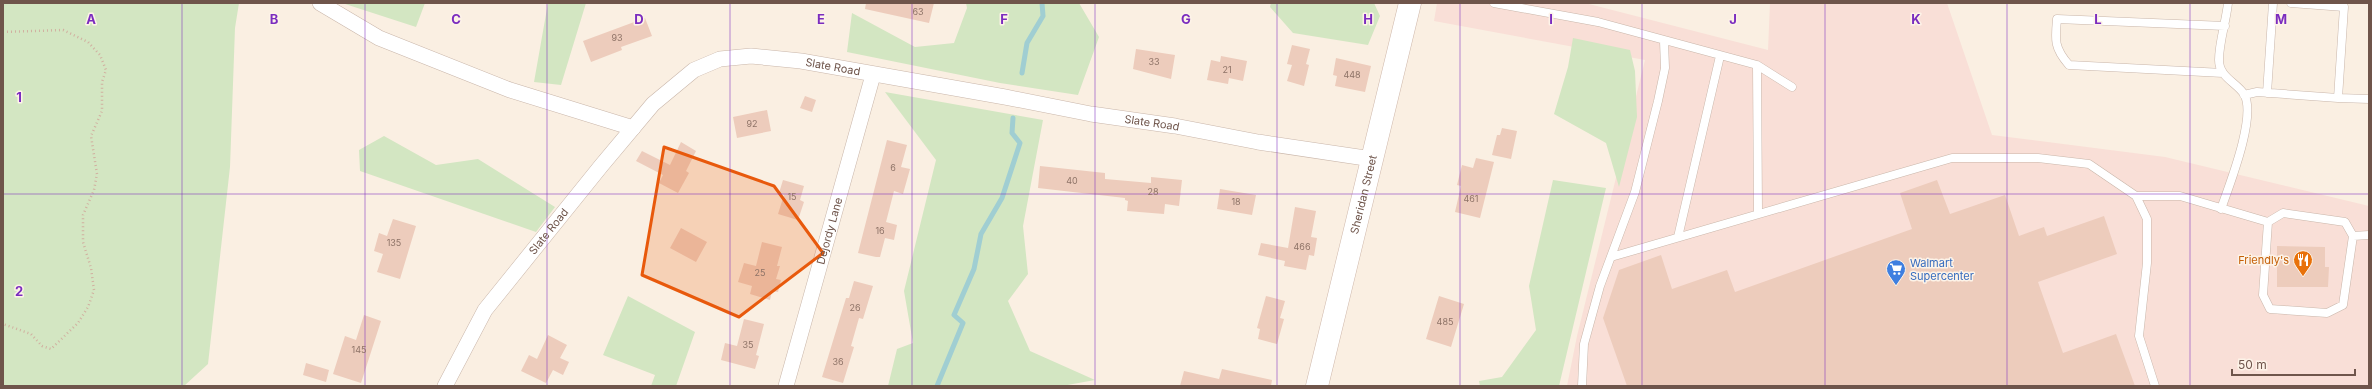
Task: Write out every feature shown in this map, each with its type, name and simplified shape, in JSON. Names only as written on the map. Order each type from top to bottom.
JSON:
[{"type":"street","points":[[320,3],[379,38],[510,90],[633,128]]},
{"type":"street","name":"Sheridan Street","points":[[1317,386],[1410,3]]},
{"type":"street","name":"Slate Road","points":[[446,386],[485,310],[525,258],[653,104],[694,70],[720,59],[752,56],[801,62],[873,76],[1004,97],[1090,114],[1174,126],[1258,142],[1372,160]]},
{"type":"street","name":"Dejordy Lane","points":[[786,386],[873,76]]},
{"type":"lane","points":[[1494,3],[1598,22],[1757,65],[1792,87]]},
{"type":"lane","points":[[2221,209],[2244,144],[2246,107],[2244,95],[2223,73],[2219,61],[2228,3]]},
{"type":"lane","points":[[2267,93],[2273,3]]},
{"type":"lane","points":[[2291,3],[2344,7],[2338,98]]},
{"type":"lane","points":[[2223,73],[2069,65],[2060,54],[2055,41],[2057,19],[2224,26]]},
{"type":"lane","points":[[1582,386],[1584,344],[1600,286],[1634,192],[1658,101],[1665,68],[1664,41]]},
{"type":"lane","points":[[1678,237],[1720,56]]},
{"type":"lane","points":[[1757,65],[1758,212]]},
{"type":"lane","points":[[2244,95],[2267,93],[2369,99]]},
{"type":"lane","points":[[1611,257],[1758,212],[1952,158],[2038,158],[2089,164],[2136,196],[2147,219],[2147,263],[2139,336],[2155,386]]},
{"type":"lane","points":[[2136,196],[2180,196],[2268,222],[2283,213],[2345,222],[2353,236],[2343,304],[2327,313],[2270,308],[2263,295],[2268,222]]},
{"type":"lane","points":[[2353,236],[2369,234]]},
{"type":"path","points":[[3,32],[63,30],[88,42],[100,55],[106,70],[102,82],[102,111],[91,136],[97,174],[94,190],[83,215],[84,242],[89,259],[94,290],[91,300],[78,323],[51,349],[42,346],[31,334],[3,324]]},
{"type":"highlighted area","points":[[664,147],[774,186],[823,253],[739,317],[642,275]]},
{"type":"shaded area","points":[[1437,3],[1585,3],[1768,50],[1770,3],[1947,3],[1992,135],[2165,157],[2369,206],[2369,386],[1567,386],[1577,336],[1645,60],[1434,21]]},
{"type":"green space","points":[[3,3],[239,3],[235,28],[230,167],[208,364],[184,386],[3,386]]},
{"type":"green space","points":[[342,3],[425,3],[416,27]]},
{"type":"green space","points":[[548,3],[586,3],[561,85],[534,82]]},
{"type":"green space","points":[[966,3],[1079,3],[1099,37],[1078,95],[1000,83],[847,52],[852,13],[915,47],[954,43],[967,8]]},
{"type":"green space","points":[[1271,3],[1374,3],[1380,16],[1368,45],[1293,33],[1270,7]]},
{"type":"green space","points":[[1573,38],[1630,50],[1635,71],[1637,117],[1619,187],[1606,143],[1554,114],[1568,67]]},
{"type":"green space","points":[[885,92],[1043,120],[1023,226],[1028,274],[1008,301],[1030,351],[1095,380],[1062,386],[888,386],[897,349],[913,343],[904,291],[936,160]]},
{"type":"green space","points":[[384,136],[436,165],[478,159],[555,207],[536,232],[360,171],[359,150]]},
{"type":"green space","points":[[1553,180],[1606,188],[1559,386],[1480,386],[1479,381],[1502,377],[1536,330],[1529,286]]},
{"type":"green space","points":[[628,296],[695,332],[676,386],[651,386],[655,375],[603,355]]},
{"type":"building","points":[[866,3],[934,3],[929,23],[865,9]]},
{"type":"building","points":[[645,18],[652,36],[621,47],[622,50],[591,62],[583,41]]},
{"type":"building","points":[[1292,45],[1310,49],[1306,64],[1309,65],[1304,86],[1287,81],[1292,65],[1287,64]]},
{"type":"building","points":[[1136,49],[1175,55],[1171,79],[1133,69]]},
{"type":"building","points":[[1221,56],[1247,61],[1243,81],[1229,78],[1228,84],[1207,80],[1211,60],[1220,62]]},
{"type":"building","points":[[1336,58],[1371,66],[1365,92],[1335,86],[1337,76],[1333,75]]},
{"type":"building","points":[[805,96],[816,100],[812,112],[800,108]]},
{"type":"building","points":[[767,110],[771,131],[737,138],[733,117]]},
{"type":"building","points":[[1502,128],[1517,131],[1511,159],[1492,155],[1497,135],[1500,135]]},
{"type":"building","points":[[887,140],[907,145],[901,167],[910,169],[903,194],[894,191],[886,222],[897,225],[894,240],[885,238],[880,257],[876,257],[858,253]]},
{"type":"building","points":[[681,142],[696,151],[686,171],[689,173],[678,193],[659,183],[663,175],[636,161],[642,151],[670,165]]},
{"type":"building","points":[[1476,158],[1494,162],[1480,218],[1455,212],[1461,186],[1457,185],[1462,165],[1473,168]]},
{"type":"building","points":[[1040,166],[1105,173],[1105,179],[1151,183],[1151,177],[1182,180],[1179,206],[1165,204],[1164,214],[1127,211],[1128,201],[1125,200],[1125,198],[1038,188]]},
{"type":"building","points":[[783,180],[804,186],[800,200],[804,202],[798,220],[778,214],[784,195],[779,193]]},
{"type":"building","name":"Walmart Supercenter","points":[[1937,180],[1950,214],[2005,195],[2019,236],[2044,227],[2047,236],[2104,216],[2117,254],[2038,282],[2063,353],[2116,334],[2135,386],[1627,386],[1603,318],[1619,270],[1661,255],[1672,289],[1727,270],[1735,292],[1912,229],[1900,193]]},
{"type":"building","points":[[1220,189],[1256,195],[1252,215],[1217,209]]},
{"type":"building","points":[[1295,207],[1316,211],[1311,237],[1317,238],[1314,256],[1309,255],[1306,270],[1284,266],[1285,261],[1258,255],[1261,243],[1288,248]]},
{"type":"building","points":[[393,219],[416,226],[400,279],[377,272],[383,254],[374,251],[379,233],[387,236]]},
{"type":"building","points":[[681,228],[707,242],[696,262],[670,248]]},
{"type":"building","points":[[762,242],[782,247],[777,266],[780,266],[776,279],[781,280],[778,292],[772,291],[770,300],[750,294],[752,286],[738,282],[744,263],[756,266]]},
{"type":"building","name":"Friendly's","points":[[2277,246],[2325,247],[2325,267],[2329,267],[2328,287],[2277,287]]},
{"type":"building","points":[[854,281],[873,286],[863,319],[859,318],[851,346],[854,347],[843,383],[822,377],[846,298],[849,298]]},
{"type":"building","points":[[1266,296],[1285,301],[1280,318],[1284,319],[1277,344],[1258,339],[1260,329],[1257,328]]},
{"type":"building","points":[[1439,296],[1464,304],[1451,347],[1426,339]]},
{"type":"building","points":[[364,315],[381,321],[361,383],[333,374],[345,336],[356,340]]},
{"type":"building","points":[[744,319],[764,324],[756,355],[759,356],[755,369],[721,360],[725,343],[737,346]]},
{"type":"building","points":[[548,335],[567,345],[560,358],[569,362],[563,375],[553,370],[546,383],[521,371],[529,355],[537,359]]},
{"type":"building","points":[[306,363],[329,370],[326,382],[303,375]]},
{"type":"building","points":[[1222,369],[1272,380],[1271,386],[1180,386],[1184,371],[1219,379]]},
{"type":"waterway","points":[[1022,73],[1027,43],[1043,16],[1042,3]]},
{"type":"waterway","points":[[937,386],[963,323],[954,315],[974,269],[981,234],[1002,198],[1020,143],[1012,133],[1013,118]]},
{"type":"place","name":"Friendly's","points":[[2303,277]]},
{"type":"place","name":"Walmart Supercenter","points":[[1896,286]]}]
